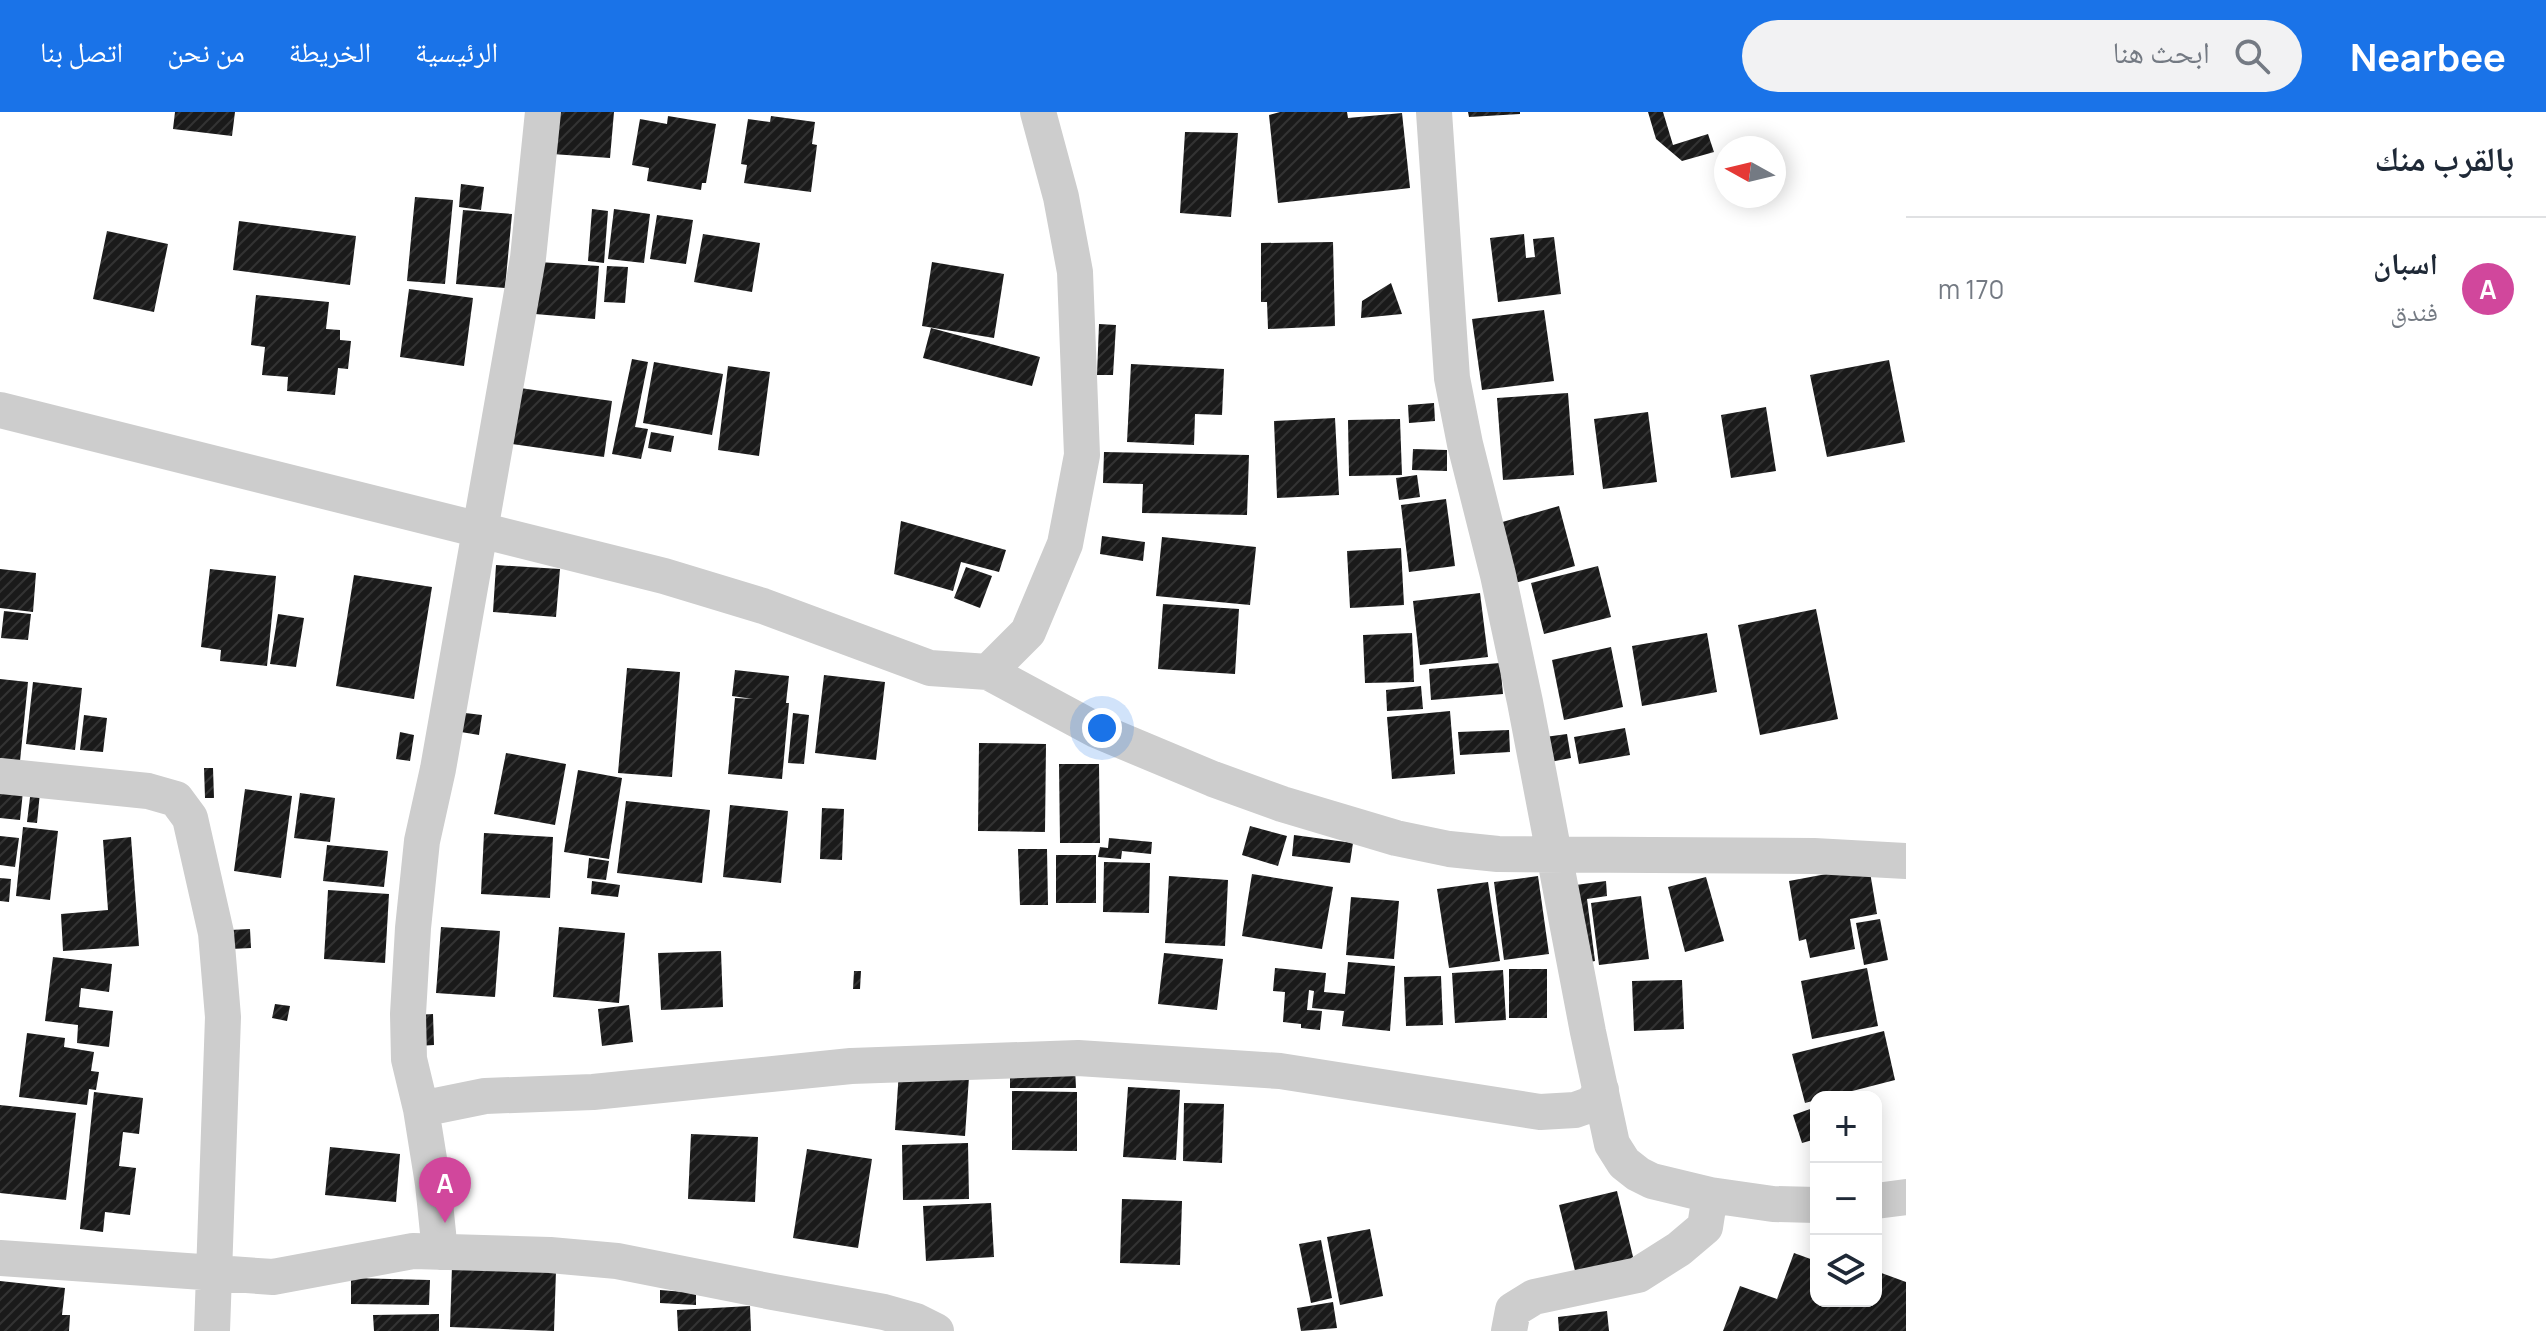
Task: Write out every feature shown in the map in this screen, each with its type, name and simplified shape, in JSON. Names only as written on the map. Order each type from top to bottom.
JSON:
[{"type":"street","points":[[440,1252],[421,1109],[409,1059],[413,928],[422,841],[438,769],[528,258],[543,112]]},
{"type":"street","points":[[988,672],[1028,632],[1065,544],[1082,455],[1075,272],[1061,197],[1038,112]]},
{"type":"street","points":[[1434,112],[1452,378],[1476,494],[1498,575],[1612,1144],[1624,1163],[1652,1181],[1710,1195],[1773,1204],[1810,1205]]},
{"type":"street","points":[[0,410],[649,572],[763,606],[930,668],[988,672],[1096,730],[1213,779],[1282,804],[1396,838],[1449,849],[1498,854],[1814,856],[1906,861]]},
{"type":"street","points":[[0,776],[148,791],[176,799],[190,818],[216,933],[223,1017],[212,1331]]},
{"type":"street","points":[[421,1109],[485,1096],[593,1092],[851,1066],[1078,1058],[1280,1071],[1540,1112],[1575,1110],[1592,1104],[1601,1090]]},
{"type":"street","points":[[1509,1331],[1513,1310],[1534,1297],[1638,1275],[1679,1249],[1705,1227],[1710,1195]]},
{"type":"street","points":[[1882,1200],[1906,1197]]},
{"type":"street","points":[[0,1258],[273,1277],[413,1251],[550,1255],[617,1261],[884,1312],[916,1321],[936,1331]]},
{"type":"building","points":[[175,112],[235,112],[232,136],[173,129]]},
{"type":"building","points":[[555,112],[614,112],[610,158],[552,154]]},
{"type":"building","points":[[1280,112],[1347,112],[1348,118],[1402,113],[1410,188],[1278,203],[1269,115]]},
{"type":"building","points":[[1468,112],[1520,112],[1520,114],[1469,117]]},
{"type":"building","points":[[1648,112],[1663,112],[1673,145],[1708,134],[1714,152],[1682,161],[1656,139]]},
{"type":"building","points":[[668,116],[716,124],[706,183],[702,183],[701,190],[647,181],[649,168],[632,165],[640,119],[667,124]]},
{"type":"building","points":[[771,116],[815,122],[812,144],[817,145],[811,192],[744,183],[747,165],[741,164],[748,119],[770,122]]},
{"type":"building","points":[[1185,132],[1238,133],[1231,217],[1180,213]]},
{"type":"building","points":[[461,184],[484,187],[481,210],[459,207]]},
{"type":"building","points":[[415,197],[453,200],[445,284],[407,281]]},
{"type":"building","points":[[592,209],[608,211],[604,263],[588,261]]},
{"type":"building","points":[[614,209],[650,214],[644,263],[608,259]]},
{"type":"building","points":[[463,210],[512,214],[505,288],[456,284]]},
{"type":"building","points":[[657,215],[693,220],[686,264],[650,259]]},
{"type":"building","points":[[239,221],[356,236],[350,285],[233,270]]},
{"type":"building","points":[[107,231],[168,244],[154,312],[93,299]]},
{"type":"building","points":[[703,234],[760,243],[752,292],[694,282]]},
{"type":"building","points":[[1524,234],[1526,258],[1535,257],[1533,239],[1554,237],[1561,294],[1498,302],[1490,238]]},
{"type":"building","points":[[1333,242],[1335,326],[1268,329],[1267,302],[1261,302],[1261,243]]},
{"type":"building","points":[[539,262],[599,266],[595,319],[535,314]]},
{"type":"building","points":[[932,262],[1004,274],[994,338],[922,326]]},
{"type":"building","points":[[607,266],[628,267],[625,303],[604,302]]},
{"type":"building","points":[[1391,283],[1402,314],[1361,318],[1362,301]]},
{"type":"building","points":[[409,289],[473,298],[464,366],[400,357]]},
{"type":"building","points":[[256,295],[329,302],[326,329],[340,330],[340,340],[351,341],[348,369],[338,368],[335,395],[287,391],[288,377],[262,375],[265,347],[251,345]]},
{"type":"building","points":[[1544,310],[1554,381],[1482,390],[1472,319]]},
{"type":"building","points":[[1099,324],[1116,325],[1113,375],[1097,375]]},
{"type":"building","points":[[931,328],[1040,357],[1032,386],[923,358]]},
{"type":"building","points":[[632,359],[648,362],[635,427],[648,429],[641,459],[612,454]]},
{"type":"building","points":[[1889,360],[1905,442],[1827,457],[1810,375]]},
{"type":"building","points":[[654,362],[723,374],[712,435],[643,423]]},
{"type":"building","points":[[1131,364],[1224,369],[1222,415],[1195,414],[1194,445],[1127,442]]},
{"type":"building","points":[[728,366],[770,372],[759,456],[718,450]]},
{"type":"building","points":[[520,388],[612,401],[604,457],[512,444]]},
{"type":"building","points":[[1568,393],[1574,475],[1503,480],[1497,398]]},
{"type":"building","points":[[1434,403],[1435,421],[1409,423],[1408,405]]},
{"type":"building","points":[[1766,407],[1776,471],[1731,478],[1721,415]]},
{"type":"building","points":[[1648,412],[1657,482],[1603,489],[1594,419]]},
{"type":"building","points":[[1335,418],[1339,495],[1277,498],[1274,421]]},
{"type":"building","points":[[1400,419],[1402,475],[1349,476],[1348,420]]},
{"type":"building","points":[[651,432],[674,436],[671,452],[648,448]]},
{"type":"building","points":[[1413,449],[1447,450],[1447,471],[1412,470]]},
{"type":"building","points":[[1104,452],[1249,455],[1247,515],[1142,513],[1143,484],[1103,483]]},
{"type":"building","points":[[1417,475],[1420,497],[1399,500],[1396,478]]},
{"type":"building","points":[[1446,499],[1455,566],[1409,572],[1401,505]]},
{"type":"building","points":[[1559,506],[1575,566],[1515,583],[1499,523]]},
{"type":"building","points":[[901,521],[1006,550],[999,572],[961,562],[953,591],[894,574]]},
{"type":"building","points":[[1102,536],[1145,542],[1143,561],[1100,554]]},
{"type":"building","points":[[1162,537],[1256,547],[1250,605],[1156,596]]},
{"type":"building","points":[[1401,548],[1404,605],[1350,608],[1347,551]]},
{"type":"building","points":[[496,565],[560,569],[556,617],[493,612]]},
{"type":"building","points":[[1598,566],[1611,617],[1544,634],[1531,583]]},
{"type":"building","points":[[966,567],[992,576],[980,608],[954,598]]},
{"type":"building","points":[[0,569],[36,573],[33,612],[0,608]]},
{"type":"building","points":[[210,569],[276,576],[267,666],[220,661],[221,650],[201,647]]},
{"type":"building","points":[[354,575],[432,587],[414,699],[336,686]]},
{"type":"building","points":[[1480,593],[1488,657],[1420,665],[1413,601]]},
{"type":"building","points":[[1163,604],[1239,609],[1235,674],[1158,669]]},
{"type":"building","points":[[1816,609],[1838,719],[1760,735],[1738,625]]},
{"type":"building","points":[[4,611],[31,614],[28,640],[1,638]]},
{"type":"building","points":[[278,614],[304,618],[296,667],[270,664]]},
{"type":"building","points":[[1412,633],[1414,682],[1365,683],[1363,635]]},
{"type":"building","points":[[1707,633],[1717,692],[1642,706],[1632,646]]},
{"type":"building","points":[[1611,647],[1623,707],[1564,720],[1552,660]]},
{"type":"building","points":[[1500,663],[1503,694],[1431,700],[1429,669]]},
{"type":"building","points":[[627,668],[680,672],[672,777],[618,773]]},
{"type":"building","points":[[735,670],[789,676],[782,779],[728,774],[735,698],[753,699],[732,696]]},
{"type":"building","points":[[824,675],[885,682],[876,760],[815,753]]},
{"type":"building","points":[[0,679],[28,682],[19,771],[0,769]]},
{"type":"building","points":[[33,682],[82,688],[75,750],[26,744]]},
{"type":"building","points":[[1421,686],[1423,709],[1387,711],[1386,690]]},
{"type":"building","points":[[1450,711],[1455,774],[1392,779],[1387,717]]},
{"type":"building","points":[[457,712],[482,715],[479,735],[455,731]]},
{"type":"building","points":[[793,713],[809,715],[804,764],[788,763]]},
{"type":"building","points":[[84,715],[107,718],[103,752],[80,750]]},
{"type":"building","points":[[1625,728],[1630,755],[1579,764],[1574,737]]},
{"type":"building","points":[[1509,730],[1510,752],[1460,755],[1458,732]]},
{"type":"building","points":[[400,732],[414,735],[410,761],[396,759]]},
{"type":"building","points":[[1567,734],[1571,758],[1550,762],[1545,737]]},
{"type":"building","points":[[979,743],[1046,744],[1045,832],[978,831]]},
{"type":"building","points":[[506,753],[566,764],[555,825],[494,814]]},
{"type":"building","points":[[1059,764],[1099,764],[1100,843],[1060,843]]},
{"type":"building","points":[[204,768],[213,768],[214,798],[205,798]]},
{"type":"building","points":[[578,770],[622,778],[609,859],[564,852]]},
{"type":"building","points":[[0,780],[24,782],[20,820],[0,818]]},
{"type":"building","points":[[32,781],[41,782],[37,823],[27,822]]},
{"type":"building","points":[[245,789],[292,796],[281,878],[234,871]]},
{"type":"building","points":[[300,793],[335,798],[330,842],[294,838]]},
{"type":"building","points":[[626,801],[710,810],[702,883],[617,873]]},
{"type":"building","points":[[730,805],[788,811],[781,883],[723,877]]},
{"type":"building","points":[[822,808],[844,809],[842,860],[820,859]]},
{"type":"building","points":[[1250,826],[1287,836],[1278,866],[1242,855]]},
{"type":"building","points":[[23,827],[58,831],[50,900],[16,896]]},
{"type":"building","points":[[484,833],[553,837],[550,898],[481,894]]},
{"type":"building","points":[[1294,835],[1353,843],[1350,863],[1292,856]]},
{"type":"building","points":[[0,836],[19,838],[15,867],[0,865]]},
{"type":"building","points":[[131,837],[139,946],[63,951],[61,914],[108,910],[103,840]]},
{"type":"building","points":[[1109,838],[1152,842],[1151,854],[1122,851],[1121,859],[1098,857],[1100,847],[1108,848]]},
{"type":"building","points":[[327,845],[388,851],[384,887],[323,881]]},
{"type":"building","points":[[1018,849],[1047,849],[1048,905],[1020,905]]},
{"type":"building","points":[[1056,855],[1096,855],[1096,903],[1056,903]]},
{"type":"building","points":[[589,858],[609,861],[606,880],[587,878]]},
{"type":"building","points":[[1104,862],[1150,863],[1149,913],[1103,912]]},
{"type":"building","points":[[1869,866],[1877,914],[1850,919],[1855,949],[1810,958],[1806,939],[1799,941],[1789,881]]},
{"type":"building","points":[[1252,874],[1333,887],[1322,949],[1242,936]]},
{"type":"building","points":[[1169,876],[1228,880],[1225,946],[1165,943]]},
{"type":"building","points":[[1538,876],[1549,954],[1504,960],[1494,882]]},
{"type":"building","points":[[1706,877],[1724,941],[1685,952],[1668,887]]},
{"type":"building","points":[[0,878],[11,879],[9,902],[0,901]]},
{"type":"building","points":[[592,881],[620,885],[618,897],[591,894]]},
{"type":"building","points":[[1606,881],[1607,896],[1587,899],[1595,961],[1580,964],[1568,886]]},
{"type":"building","points":[[1488,882],[1500,961],[1449,968],[1437,889]]},
{"type":"building","points":[[328,890],[389,894],[385,963],[324,959]]},
{"type":"building","points":[[1641,896],[1649,959],[1599,965],[1591,903]]},
{"type":"building","points":[[1351,897],[1399,901],[1394,959],[1346,955]]},
{"type":"building","points":[[1880,919],[1888,960],[1864,965],[1856,923]]},
{"type":"building","points":[[441,927],[500,931],[495,997],[436,993]]},
{"type":"building","points":[[559,927],[625,933],[619,1003],[553,997]]},
{"type":"building","points":[[250,929],[251,948],[231,949],[230,930]]},
{"type":"building","points":[[721,951],[723,1007],[661,1010],[658,953]]},
{"type":"building","points":[[1164,953],[1223,959],[1217,1010],[1158,1004]]},
{"type":"building","points":[[53,957],[112,964],[109,992],[81,988],[79,1007],[113,1011],[109,1047],[77,1043],[78,1025],[45,1021]]},
{"type":"building","points":[[1348,962],[1395,966],[1390,1031],[1342,1026],[1344,1011],[1312,1008],[1314,991],[1309,990],[1307,1010],[1322,1011],[1320,1030],[1283,1022],[1285,992],[1273,991],[1275,968],[1326,973],[1324,992],[1345,994]]},
{"type":"building","points":[[1867,968],[1878,1026],[1812,1039],[1801,981]]},
{"type":"building","points":[[1509,969],[1547,969],[1547,1018],[1509,1018]]},
{"type":"building","points":[[1503,970],[1506,1020],[1455,1023],[1452,973]]},
{"type":"building","points":[[854,971],[861,971],[860,989],[853,989]]},
{"type":"building","points":[[1441,976],[1443,1025],[1406,1026],[1404,977]]},
{"type":"building","points":[[1682,980],[1684,1029],[1634,1031],[1632,981]]},
{"type":"building","points":[[275,1004],[290,1006],[287,1021],[272,1018]]},
{"type":"building","points":[[629,1005],[633,1042],[602,1046],[598,1009]]},
{"type":"building","points":[[433,1014],[434,1045],[417,1046],[416,1015]]},
{"type":"building","points":[[1884,1031],[1895,1080],[1852,1091],[1810,1091],[1810,1102],[1805,1103],[1792,1054]]},
{"type":"building","points":[[27,1033],[65,1038],[64,1047],[94,1052],[91,1071],[99,1072],[96,1090],[89,1089],[87,1105],[19,1097]]},
{"type":"building","points":[[1010,1068],[1075,1068],[1076,1088],[1010,1088]]},
{"type":"building","points":[[899,1071],[969,1077],[965,1136],[895,1130]]},
{"type":"building","points":[[1128,1087],[1180,1090],[1176,1160],[1123,1157]]},
{"type":"building","points":[[1012,1091],[1077,1092],[1077,1151],[1012,1150]]},
{"type":"building","points":[[94,1092],[143,1098],[139,1134],[123,1132],[119,1166],[136,1168],[130,1215],[105,1212],[103,1232],[80,1229]]},
{"type":"building","points":[[1184,1103],[1224,1104],[1222,1163],[1183,1161]]},
{"type":"building","points":[[0,1105],[76,1113],[66,1200],[0,1193]]},
{"type":"building","points":[[1810,1109],[1810,1141],[1802,1143],[1793,1115]]},
{"type":"building","points":[[691,1134],[758,1137],[755,1202],[688,1199]]},
{"type":"building","points":[[968,1143],[969,1199],[903,1200],[902,1145]]},
{"type":"building","points":[[330,1147],[400,1154],[396,1202],[325,1195]]},
{"type":"building","points":[[807,1149],[872,1159],[858,1248],[793,1238]]},
{"type":"building","points":[[1617,1191],[1635,1265],[1577,1279],[1559,1205]]},
{"type":"building","points":[[1122,1199],[1182,1201],[1180,1265],[1120,1263]]},
{"type":"building","points":[[991,1203],[994,1257],[926,1261],[923,1206]]},
{"type":"building","points":[[1370,1229],[1383,1296],[1340,1305],[1327,1237]]},
{"type":"building","points":[[1321,1240],[1332,1298],[1311,1303],[1299,1244]]},
{"type":"building","points":[[1794,1253],[1810,1259],[1810,1307],[1882,1307],[1882,1273],[1906,1282],[1906,1331],[1723,1331],[1740,1286],[1777,1299]]},
{"type":"building","points":[[452,1266],[556,1270],[554,1331],[450,1327]]},
{"type":"building","points":[[351,1278],[430,1280],[429,1305],[351,1304]]},
{"type":"building","points":[[0,1281],[65,1288],[62,1315],[70,1315],[69,1331],[0,1331]]},
{"type":"building","points":[[660,1290],[696,1293],[696,1305],[660,1303]]},
{"type":"building","points":[[1333,1302],[1337,1328],[1301,1331],[1297,1308]]},
{"type":"building","points":[[750,1306],[751,1331],[678,1331],[677,1310]]},
{"type":"building","points":[[1607,1311],[1609,1331],[1559,1331],[1558,1317]]},
{"type":"building","points":[[439,1314],[439,1331],[374,1331],[373,1315]]},
{"type":"place","name":"اسبان","points":[[445,1223]]}]
